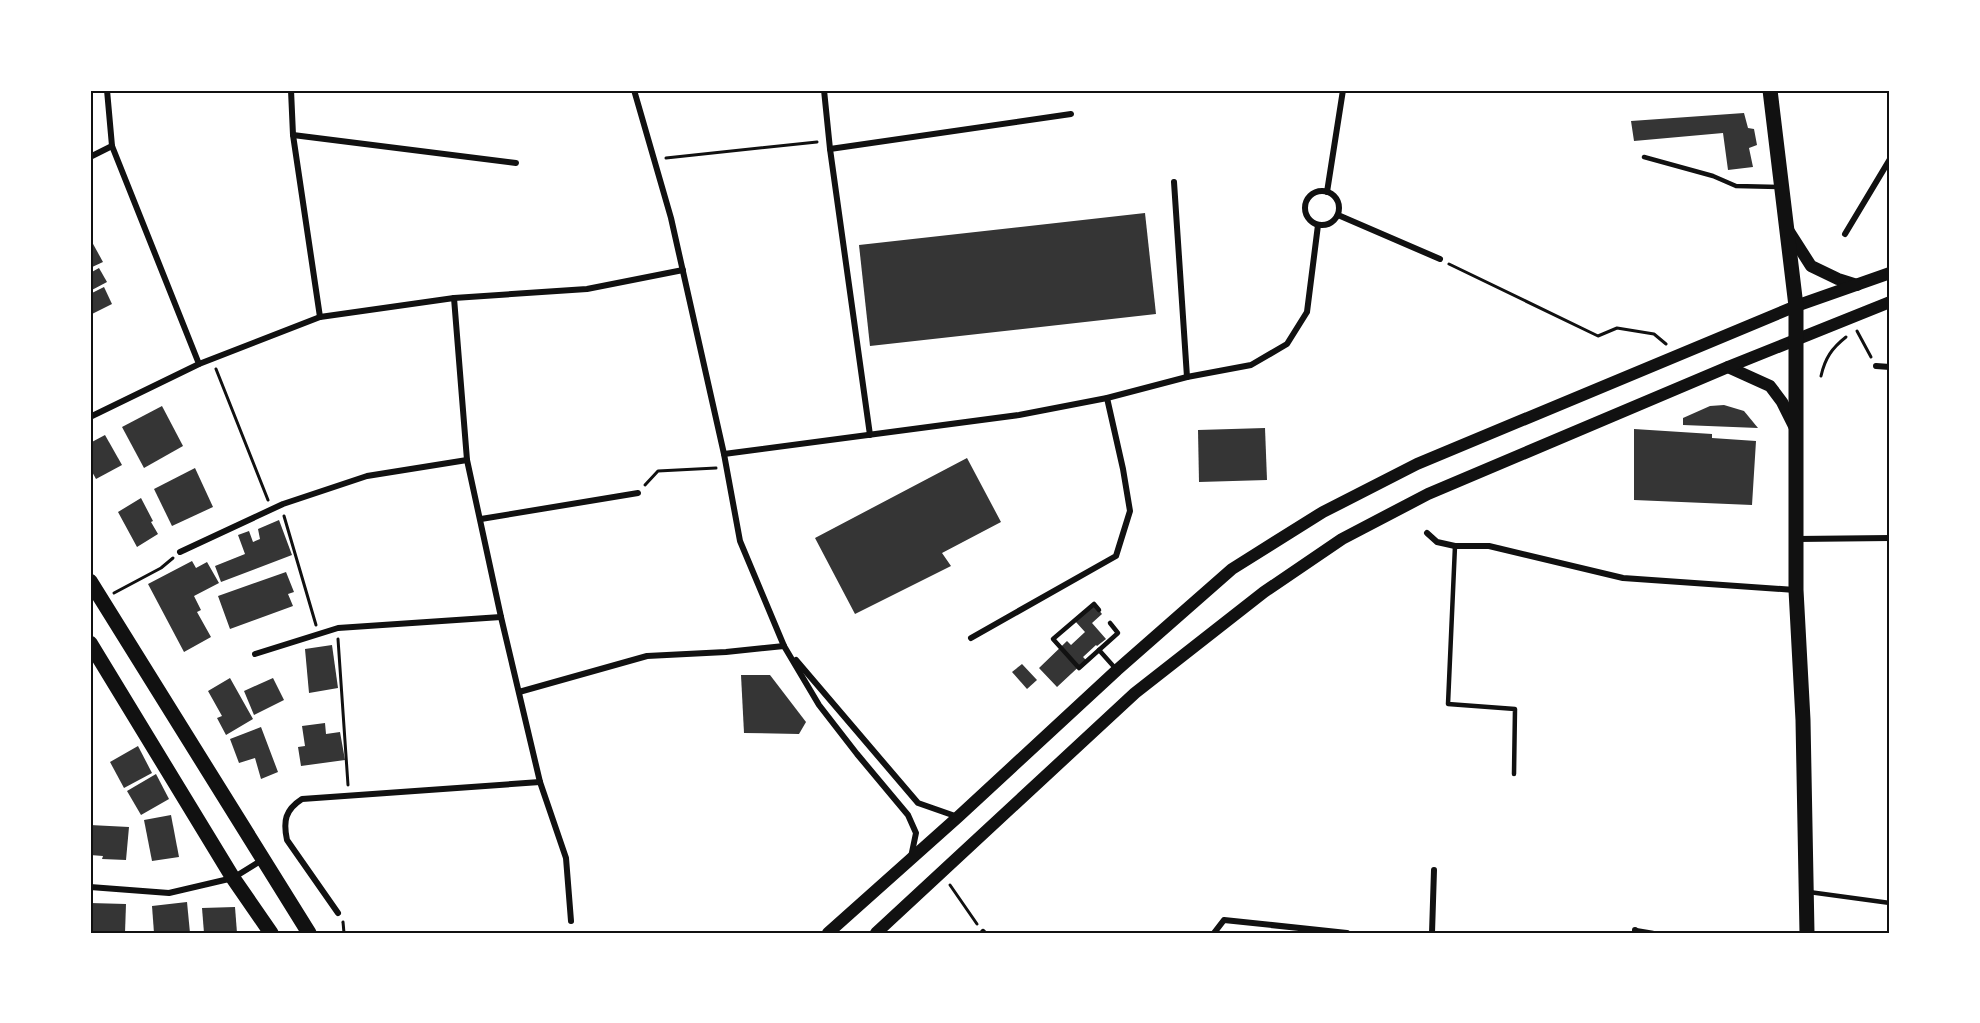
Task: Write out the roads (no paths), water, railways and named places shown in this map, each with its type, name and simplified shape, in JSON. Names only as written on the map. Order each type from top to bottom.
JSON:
[{"type":"main road","points":[[1770,90],[1796,306],[1796,590],[1803,720],[1807,933]]},
{"type":"main road","points":[[1788,230],[1811,266],[1857,285]]},
{"type":"main road","points":[[828,933],[1117,670],[1233,569],[1323,512],[1417,464],[1796,306],[1890,273]]},
{"type":"main road","points":[[876,933],[1135,693],[1264,592],[1342,539],[1428,494],[1728,367],[1890,302]]},
{"type":"main road","points":[[1728,367],[1770,386],[1782,402],[1796,429]]},
{"type":"main road","points":[[90,580],[309,933]]},
{"type":"main road","points":[[90,643],[232,878],[271,933]]},
{"type":"street","points":[[106,90],[112,146],[199,364]]},
{"type":"street","points":[[291,90],[293,135],[320,317]]},
{"type":"street","points":[[634,90],[671,218],[727,468],[740,541],[784,646],[819,705],[908,815],[916,833],[911,857]]},
{"type":"street","points":[[824,90],[830,149],[870,435]]},
{"type":"street","points":[[1327,192],[1343,90]]},
{"type":"street","points":[[830,149],[1071,114]]},
{"type":"street","points":[[293,135],[516,163]]},
{"type":"street","points":[[90,157],[112,146]]},
{"type":"street","points":[[1845,234],[1890,159]]},
{"type":"street","points":[[1174,182],[1187,377]]},
{"type":"street","points":[[1327,192],[1339,203],[1338,215],[1331,223],[1318,225],[1310,221],[1307,216],[1307,200],[1316,193],[1327,192]]},
{"type":"street","points":[[1338,215],[1440,259]]},
{"type":"street","points":[[724,454],[1019,415],[1107,398],[1187,377],[1251,365],[1287,344],[1307,312],[1318,225]]},
{"type":"street","points":[[90,417],[199,364],[320,317],[454,298],[587,290],[683,270]]},
{"type":"street","points":[[454,298],[467,460],[540,782],[566,858],[571,921]]},
{"type":"street","points":[[1876,366],[1890,367]]},
{"type":"street","points":[[971,638],[1116,556],[1130,511],[1107,398]]},
{"type":"street","points":[[180,552],[281,506],[367,476],[467,460]]},
{"type":"street","points":[[481,519],[638,493]]},
{"type":"street","points":[[1427,533],[1437,542],[1455,546],[1489,546],[1623,578],[1796,590]]},
{"type":"street","points":[[1796,539],[1890,538]]},
{"type":"street","points":[[255,654],[338,628],[501,617]]},
{"type":"street","points":[[519,692],[647,656],[784,646]]},
{"type":"street","points":[[784,646],[918,803],[958,817]]},
{"type":"street","points":[[338,913],[287,840],[285,818],[292,806],[302,799],[540,782]]},
{"type":"street","points":[[90,887],[169,893],[232,878],[262,860]]},
{"type":"street","points":[[1432,933],[1434,870]]},
{"type":"street","points":[[1214,933],[1224,920],[1347,933]]},
{"type":"lane","points":[[1644,157],[1713,176],[1736,186],[1782,187]]},
{"type":"lane","points":[[1455,546],[1448,704],[1515,709],[1514,774]]},
{"type":"lane","points":[[1099,610],[1094,604],[1053,639],[1079,668],[1118,633],[1110,623]]},
{"type":"lane","points":[[1099,650],[1117,670]]},
{"type":"lane","points":[[1806,892],[1890,903]]},
{"type":"lane","points":[[1635,931],[1653,933]]}]
